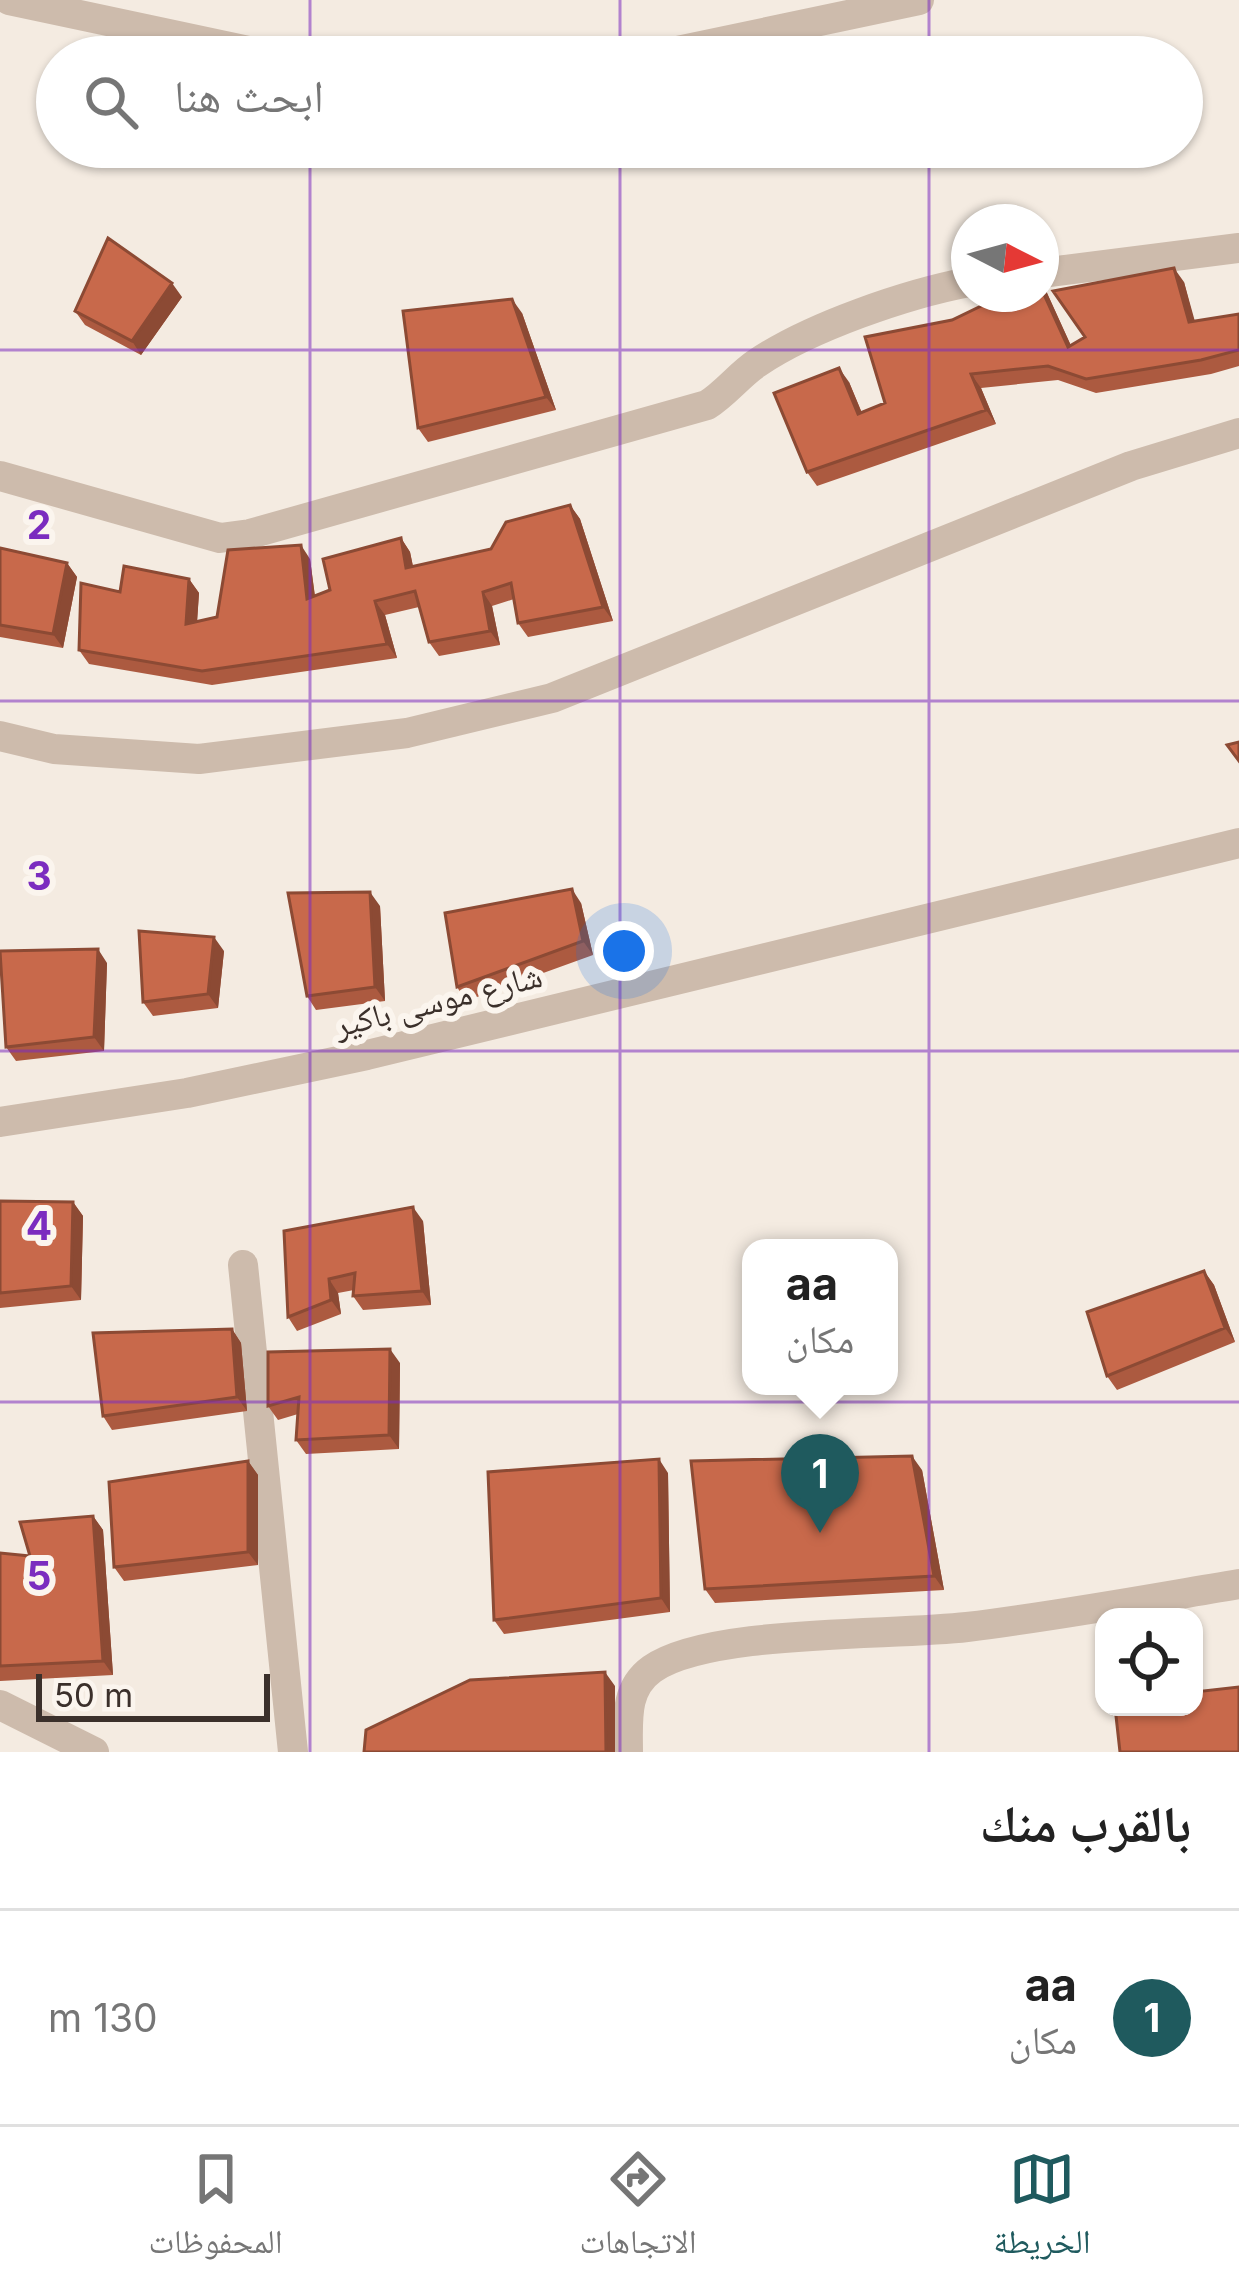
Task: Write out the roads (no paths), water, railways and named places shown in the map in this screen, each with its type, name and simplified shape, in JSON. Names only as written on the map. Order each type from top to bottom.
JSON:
[{"type":"street","points":[[9,0],[178,36]]},
{"type":"street","points":[[748,36],[919,0]]},
{"type":"street","points":[[1059,271],[1239,248]]},
{"type":"street","points":[[0,476],[220,538],[250,535],[707,405],[736,387],[753,364],[836,325],[951,288]]},
{"type":"street","points":[[0,736],[54,749],[199,759],[407,733],[552,698],[1131,466],[1239,433]]},
{"type":"street","name":"شارع موسى باكير","points":[[0,1122],[291,1072],[502,1019],[674,985],[1239,843]]},
{"type":"street","points":[[243,1265],[293,1752]]},
{"type":"street","points":[[628,1752],[628,1700],[646,1673],[685,1652],[736,1642],[973,1626],[1239,1584]]},
{"type":"street","points":[[0,1705],[94,1752]]},
{"type":"place","name":"aa","points":[[820,1533]]}]
